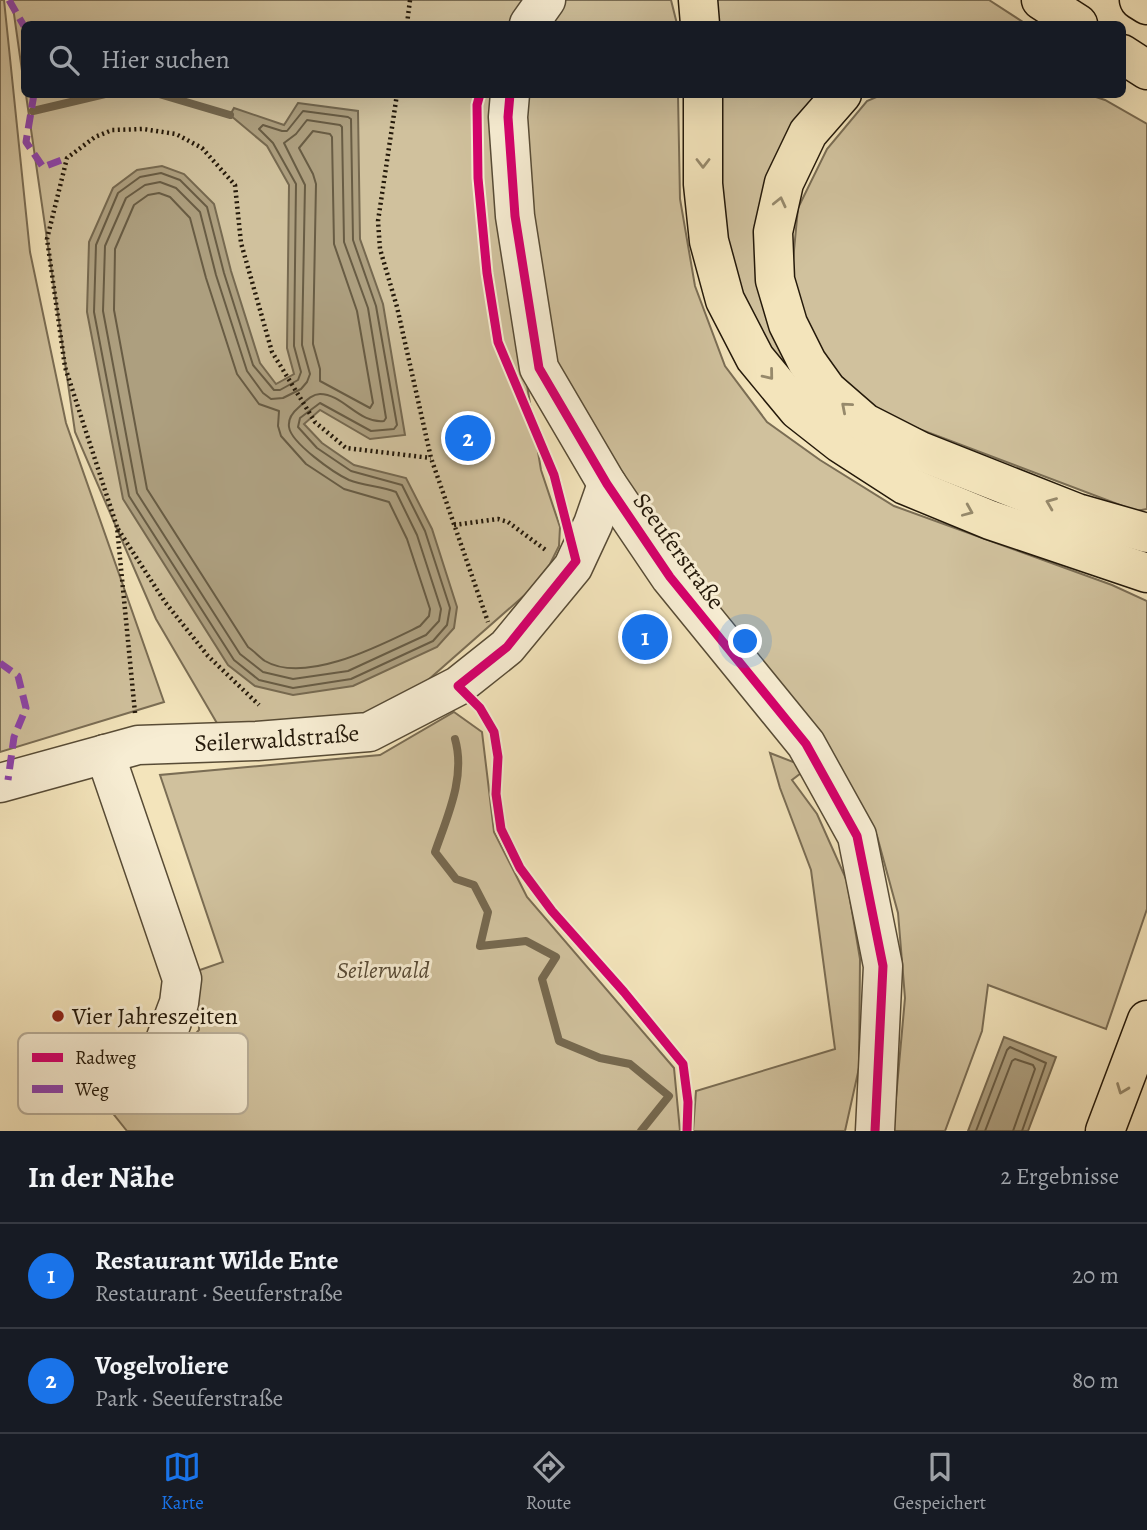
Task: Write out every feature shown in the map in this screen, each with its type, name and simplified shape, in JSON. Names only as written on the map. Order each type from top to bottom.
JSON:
[{"type":"main road","points":[[698,0],[701,21]]},
{"type":"main road","points":[[1041,0],[1073,21]]},
{"type":"main road","points":[[1139,0],[1147,5]]},
{"type":"main road","points":[[1126,57],[1147,71]]},
{"type":"main road","points":[[1126,66],[1147,71]]},
{"type":"main road","points":[[703,98],[703,184],[709,241],[725,300],[755,358],[798,410],[840,443],[905,485],[990,520],[1144,574]]},
{"type":"main road","points":[[839,98],[808,133],[784,183],[773,232],[775,280],[788,324],[807,362],[827,390],[864,423],[932,456],[1076,513],[1137,528]]},
{"type":"main road","points":[[1105,1131],[1147,1020]]},
{"type":"street","points":[[531,21],[546,0]]},
{"type":"street","name":"Seeuferstraße","points":[[510,98],[508,117],[515,216],[539,368],[607,484],[670,578],[806,744],[857,836],[883,966],[876,1131]]},
{"type":"street","name":"Seilerwaldstraße","points":[[0,783],[122,750],[262,718],[369,732],[458,686],[507,647],[573,567],[593,524],[607,484]]},
{"type":"street","points":[[122,750],[182,979],[179,1003],[168,1033]]},
{"type":"path","points":[[407,21],[410,0]]},
{"type":"path","points":[[396,98],[378,221],[380,249],[397,307],[431,458],[485,616],[478,625]]},
{"type":"path","points":[[262,718],[165,603],[117,527],[65,367],[47,239],[67,158],[95,137],[113,130],[142,129],[176,134],[202,148],[235,186],[241,243],[272,352],[315,422],[346,448],[431,458]]},
{"type":"path","points":[[454,525],[498,519],[508,522],[533,542],[573,567]]},
{"type":"path","points":[[117,527],[122,750]]},
{"type":"green space","points":[[0,0],[4,0],[30,252],[66,423],[164,702],[0,752]]},
{"type":"green space","points":[[12,0],[538,0],[525,21],[21,21],[21,64]]},
{"type":"green space","points":[[561,0],[671,0],[676,21],[547,21]]},
{"type":"green space","points":[[716,0],[989,0],[1021,21],[718,21]]},
{"type":"green space","points":[[26,98],[502,98],[509,276],[541,470],[560,527],[559,546],[550,564],[527,593],[369,732],[228,742],[156,619],[75,432]]},
{"type":"green space","points":[[523,98],[678,98],[680,199],[695,286],[725,366],[767,422],[820,460],[894,506],[1112,585],[1147,601],[1147,909],[1106,1029],[988,985],[982,1031],[945,1131],[893,1131],[905,998],[898,913],[877,836],[830,751],[792,780],[817,814],[847,881],[860,959],[859,1068],[845,1131],[693,1131],[696,1091],[835,1049],[811,870],[780,788],[770,753],[793,762],[827,745],[708,594],[629,487],[555,360],[527,230]]},
{"type":"green space","points":[[721,98],[826,98],[783,160],[798,379],[758,343],[717,209]]},
{"type":"green space","points":[[874,98],[1099,98],[1147,124],[1147,509],[1136,511],[882,415],[835,371],[802,321],[792,271],[798,208],[827,149],[867,101]]},
{"type":"green space","name":"Seilerwald","points":[[454,712],[482,732],[494,832],[527,897],[674,1068],[680,1131],[127,1131],[113,1114],[248,1114],[248,1033],[196,1033],[199,1030],[197,971],[223,962],[160,775],[380,755]]},
{"type":"water","points":[[298,103],[358,111],[360,239],[383,304],[405,435],[370,439],[320,410],[304,424],[322,443],[354,465],[406,478],[432,529],[457,607],[454,628],[437,647],[353,686],[293,695],[255,686],[228,665],[123,499],[87,312],[89,242],[113,188],[137,170],[162,166],[184,174],[214,204],[231,271],[260,363],[276,384],[294,374],[287,348],[289,185],[267,146],[230,115],[234,108],[284,125]]},
{"type":"water","points":[[1004,1037],[1056,1057],[1028,1131],[968,1131]]},
{"type":"waterway","points":[[33,111],[88,98]]},
{"type":"waterway","points":[[173,98],[230,115]]},
{"type":"waterway","points":[[455,739],[458,753],[457,782],[435,852],[456,879],[474,885],[488,912],[480,946],[526,941],[556,957],[542,979],[559,1041],[600,1058],[630,1064],[669,1096],[641,1131]]},
{"type":"marked path","points":[[9,0],[21,21]]},
{"type":"marked path","points":[[33,98],[26,142],[43,167],[67,158]]},
{"type":"marked path","points":[[0,663],[18,676],[26,708],[14,737],[8,780]]},
{"type":"cycle path","points":[[479,98],[478,178],[487,273],[498,342],[554,475],[576,561],[507,647],[458,686],[480,708],[494,732],[498,757],[496,794],[501,829],[520,868],[552,911],[683,1064],[688,1102],[687,1131]]},
{"type":"cycle path","points":[[510,98],[508,117],[515,216],[539,368],[607,484],[670,577],[806,744],[857,836],[883,966],[875,1131]]},
{"type":"place","name":"Vogelvoliere","points":[[468,438]]},
{"type":"place","name":"Restaurant Wilde Ente","points":[[645,637]]},
{"type":"place","name":"Vier Jahreszeiten","points":[[58,1016]]}]
